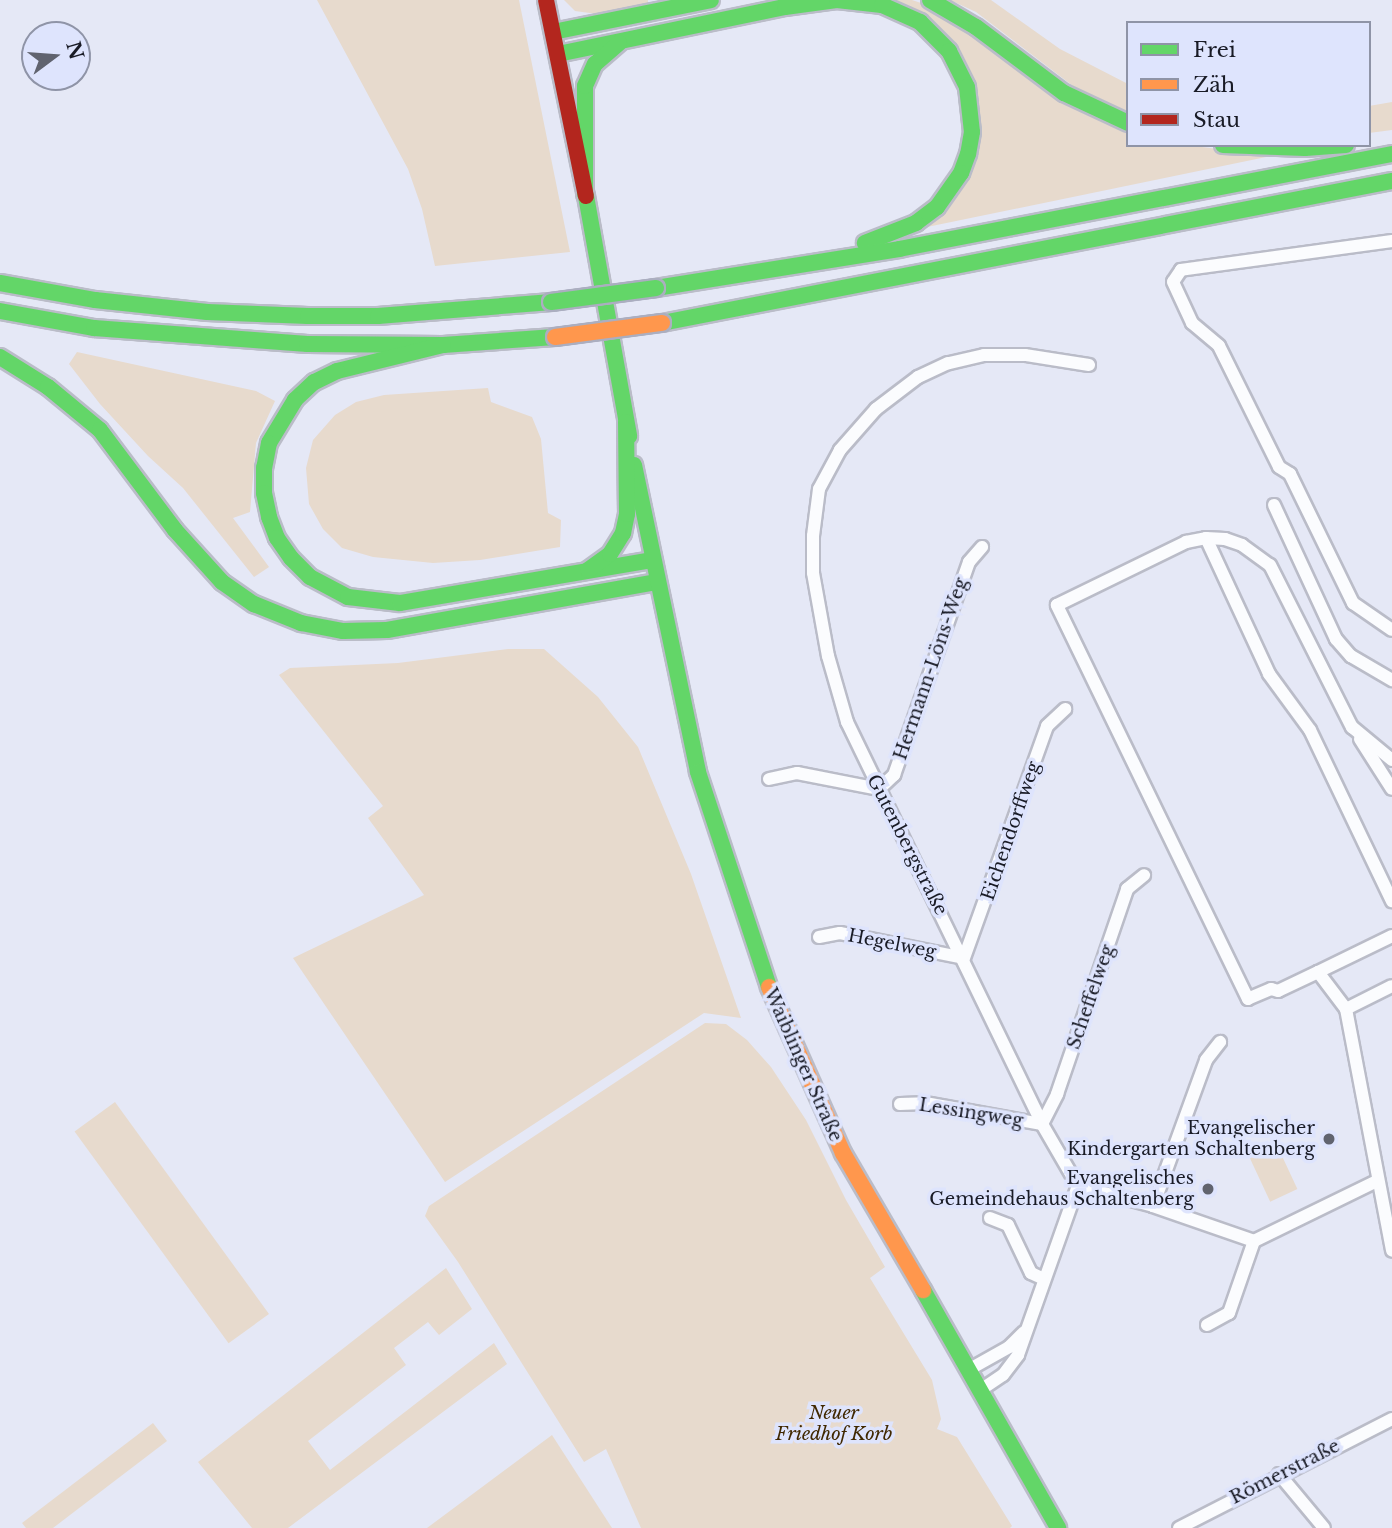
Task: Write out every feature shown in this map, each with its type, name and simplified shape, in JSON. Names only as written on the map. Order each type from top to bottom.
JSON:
[{"type":"main road","points":[[546,0],[585,194],[626,422],[627,514],[623,533],[610,554],[582,573]]},
{"type":"main road","points":[[553,32],[711,0]]},
{"type":"main road","points":[[558,54],[785,7],[837,0],[882,5],[910,17],[935,34],[961,69],[972,108],[972,132],[961,173],[937,207],[916,223],[869,242],[842,249],[821,261]]},
{"type":"main road","points":[[930,0],[976,27],[1064,93],[1126,122]]},
{"type":"main road","points":[[585,194],[585,86],[595,64],[623,41]]},
{"type":"main road","points":[[1278,147],[1319,147]]},
{"type":"main road","points":[[1371,147],[1391,154]]},
{"type":"main road","points":[[0,283],[95,300],[207,312],[308,316],[378,316],[551,302],[656,288],[1016,227],[1391,154]]},
{"type":"main road","points":[[0,311],[94,328],[307,344],[443,345],[555,337],[736,311],[1392,181]]},
{"type":"main road","points":[[443,345],[337,371],[314,382],[295,400],[269,443],[264,468],[264,494],[277,538],[291,558],[310,577],[348,597],[371,602],[431,600],[652,561]]},
{"type":"main road","points":[[0,357],[48,387],[100,430],[188,547],[222,582],[254,604],[301,623],[343,631],[398,628],[656,582]]},
{"type":"main road","name":"Waiblinger Straße","points":[[626,422],[656,582],[705,797],[772,998],[843,1153],[982,1388],[1058,1528]]},
{"type":"street","points":[[1392,241],[1181,270],[1173,282],[1192,323],[1219,346],[1279,467],[1290,474],[1353,603],[1392,630]]},
{"type":"street","name":"Gutenbergstraße","points":[[1078,1186],[1042,1124],[964,958],[847,722],[835,684],[813,573],[814,513],[819,489],[831,464],[876,409],[918,377],[948,363],[984,355],[1012,355],[1089,365]]},
{"type":"street","points":[[1274,505],[1336,639],[1351,656],[1392,680]]},
{"type":"street","points":[[1206,538],[1269,674],[1310,730],[1392,901]]},
{"type":"street","points":[[1392,789],[1352,727],[1270,565],[1242,545],[1206,538],[1186,542],[1057,605],[1248,999],[1271,989],[1278,991],[1392,936]]},
{"type":"street","name":"Hermann-Löns-Weg","points":[[879,789],[894,775],[969,562],[982,547]]},
{"type":"street","name":"Eichendorffweg","points":[[964,958],[1047,726],[1065,709]]},
{"type":"street","points":[[1352,727],[1392,760]]},
{"type":"street","points":[[769,779],[797,773],[879,789]]},
{"type":"street","name":"Scheffelweg","points":[[1042,1124],[1057,1094],[1127,889],[1144,875]]},
{"type":"street","name":"Hegelweg","points":[[819,937],[840,933],[964,958]]},
{"type":"street","points":[[1318,972],[1346,1009],[1392,1251]]},
{"type":"street","points":[[1346,1009],[1392,986]]},
{"type":"street","points":[[1153,1206],[1206,1060],[1220,1042]]},
{"type":"street","name":"Lessingweg","points":[[900,1104],[925,1103],[1042,1124]]},
{"type":"street","points":[[1207,1325],[1228,1313],[1254,1241],[1377,1181]]},
{"type":"street","points":[[982,1388],[1012,1366],[1078,1186],[1153,1206],[1254,1241]]},
{"type":"street","points":[[990,1219],[1008,1225],[1031,1273],[1044,1279]]},
{"type":"street","points":[[970,1369],[1009,1347],[1028,1326]]},
{"type":"street","name":"Römerstraße","points":[[1178,1528],[1279,1474],[1392,1419]]},
{"type":"street","points":[[1279,1474],[1291,1492],[1324,1528]]},
{"type":"green space","points":[[317,0],[519,0],[570,252],[435,266],[422,209],[408,169]]},
{"type":"green space","points":[[564,0],[648,0],[648,3],[597,14],[575,11]]},
{"type":"green space","points":[[890,0],[912,0],[927,5],[1126,128],[1126,147],[1202,147],[1271,156],[927,227],[947,206],[975,88]]},
{"type":"green space","points":[[950,0],[991,0],[1060,49],[1126,83],[1126,112],[1073,86],[976,12]]},
{"type":"green space","points":[[1392,102],[1392,130],[1371,133],[1371,106]]},
{"type":"green space","points":[[77,352],[256,391],[275,401],[256,443],[250,512],[233,518],[269,567],[254,577],[183,488],[148,456],[100,404],[69,364]]},
{"type":"green space","points":[[488,388],[491,402],[532,417],[541,439],[548,513],[561,520],[560,547],[480,560],[433,563],[373,557],[342,548],[323,529],[309,504],[306,468],[313,440],[335,415],[356,402],[384,395]]},
{"type":"green space","points":[[508,649],[544,649],[598,697],[638,747],[691,874],[741,1018],[704,1013],[445,1182],[293,958],[424,895],[368,818],[383,806],[279,675],[290,668],[398,663]]},
{"type":"green space","name":"Neuer Friedhof Korb","points":[[705,1023],[726,1024],[747,1040],[771,1067],[806,1120],[846,1200],[885,1267],[870,1278],[932,1380],[941,1419],[937,1429],[957,1437],[1012,1526],[1010,1528],[641,1528],[606,1449],[584,1462],[458,1262],[425,1216],[429,1206]]},
{"type":"green space","points":[[115,1102],[269,1314],[229,1343],[75,1131]]},
{"type":"green space","points":[[1275,1141],[1297,1189],[1270,1202],[1248,1154]]},
{"type":"green space","points":[[446,1268],[472,1309],[439,1335],[428,1322],[394,1348],[406,1365],[308,1441],[330,1470],[494,1343],[507,1364],[288,1528],[252,1528],[198,1462]]},
{"type":"green space","points":[[153,1423],[167,1441],[53,1528],[26,1528],[22,1523]]},
{"type":"green space","points":[[552,1435],[612,1528],[427,1528]]},
{"type":"traffic: fast","points":[[553,32],[711,0]]},
{"type":"traffic: fast","points":[[558,54],[785,7],[837,0],[882,5],[920,22],[949,51],[967,87],[972,132],[968,154],[961,173],[937,207],[916,223],[865,243]]},
{"type":"traffic: fast","points":[[930,0],[976,27],[1064,93],[1126,122]]},
{"type":"traffic: fast","points":[[585,194],[585,86],[595,64],[619,43]]},
{"type":"traffic: fast","points":[[1278,147],[1319,147]]},
{"type":"traffic: fast","points":[[656,288],[899,249],[1392,154]]},
{"type":"traffic: fast","points":[[662,323],[1392,181]]},
{"type":"traffic: fast","points":[[586,196],[629,436]]},
{"type":"traffic: fast","points":[[0,283],[95,300],[207,312],[308,316],[378,316],[551,302]]},
{"type":"traffic: fast","points":[[551,302],[656,288]]},
{"type":"traffic: fast","points":[[0,311],[94,328],[307,344],[443,345],[555,337]]},
{"type":"traffic: fast","points":[[443,345],[337,371],[314,382],[295,400],[269,443],[264,468],[264,493],[269,517],[277,538],[291,558],[310,577],[348,597],[400,603],[652,560]]},
{"type":"traffic: fast","points":[[0,357],[48,387],[100,430],[175,530],[222,582],[254,604],[301,623],[343,631],[387,630],[656,582]]},
{"type":"traffic: fast","points":[[588,570],[610,554],[623,533],[627,514],[626,422]]},
{"type":"traffic: fast","points":[[634,465],[698,772],[769,987]]},
{"type":"traffic: fast","points":[[923,1290],[1058,1528]]},
{"type":"traffic: slow","points":[[555,337],[662,323]]},
{"type":"traffic: slow","points":[[769,987],[843,1153],[923,1290]]},
{"type":"traffic: jam","points":[[546,0],[586,196]]},
{"type":"place","name":"Evangelischer Kindergarten Schaltenberg","points":[[1329,1139]]},
{"type":"place","name":"Evangelisches Gemeindehaus Schaltenberg","points":[[1208,1189]]}]
